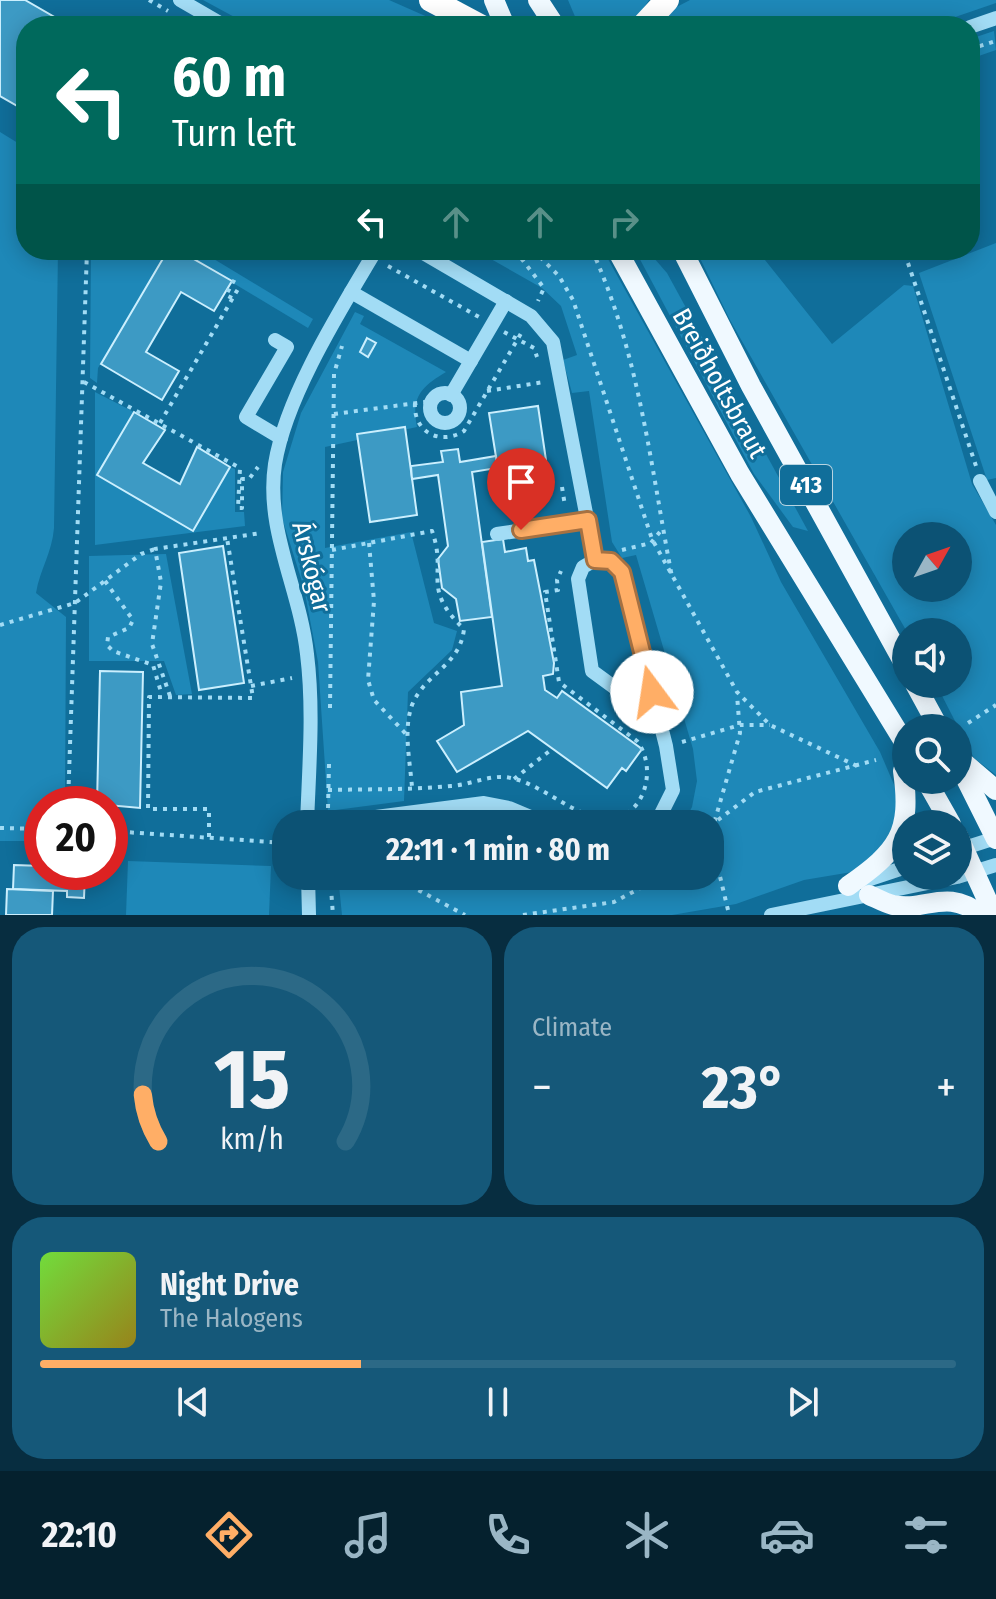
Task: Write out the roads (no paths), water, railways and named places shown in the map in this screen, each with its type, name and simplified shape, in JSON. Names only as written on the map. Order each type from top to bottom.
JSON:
[{"type":"highway","points":[[431,0],[461,16]]},
{"type":"highway","points":[[652,16],[667,0]]},
{"type":"main road","name":"Breiðholtsbraut","points":[[622,260],[740,474],[892,722]]},
{"type":"main road","name":"Breiðholtsbraut","points":[[687,260],[751,386],[892,642]]},
{"type":"main road","points":[[972,771],[996,790]]},
{"type":"main road","points":[[972,789],[996,839]]},
{"type":"main road","points":[[848,886],[882,862],[898,843],[906,822],[906,794]]},
{"type":"main road","points":[[972,865],[994,915]]},
{"type":"main road","points":[[869,895],[895,906],[944,899],[971,907],[981,915]]},
{"type":"street","points":[[180,0],[208,16]]},
{"type":"street","name":"Árskógar","points":[[307,810],[311,705],[307,653],[298,605],[276,531],[273,487],[281,438],[351,292],[370,260]]},
{"type":"street","points":[[435,260],[531,316],[553,342],[595,558]]},
{"type":"street","points":[[351,292],[471,361]]},
{"type":"street","points":[[451,395],[506,301]]},
{"type":"street","points":[[275,340],[287,347],[246,417],[281,438]]},
{"type":"street","points":[[440,394],[451,395],[458,401],[460,410],[452,422],[443,423],[434,419],[430,410],[432,401],[440,394]]},
{"type":"street","points":[[980,481],[996,512]]},
{"type":"street","points":[[497,534],[588,520]]},
{"type":"street","points":[[659,720],[592,671],[578,579],[583,567],[595,558],[611,561],[622,572],[666,746],[673,790],[663,810]]},
{"type":"street","points":[[422,810],[484,803],[514,810]]},
{"type":"street","points":[[972,843],[996,839]]},
{"type":"street","points":[[772,915],[976,872],[996,865]]},
{"type":"street","points":[[819,903],[848,886],[892,872]]},
{"type":"street","points":[[308,890],[309,915]]}]
